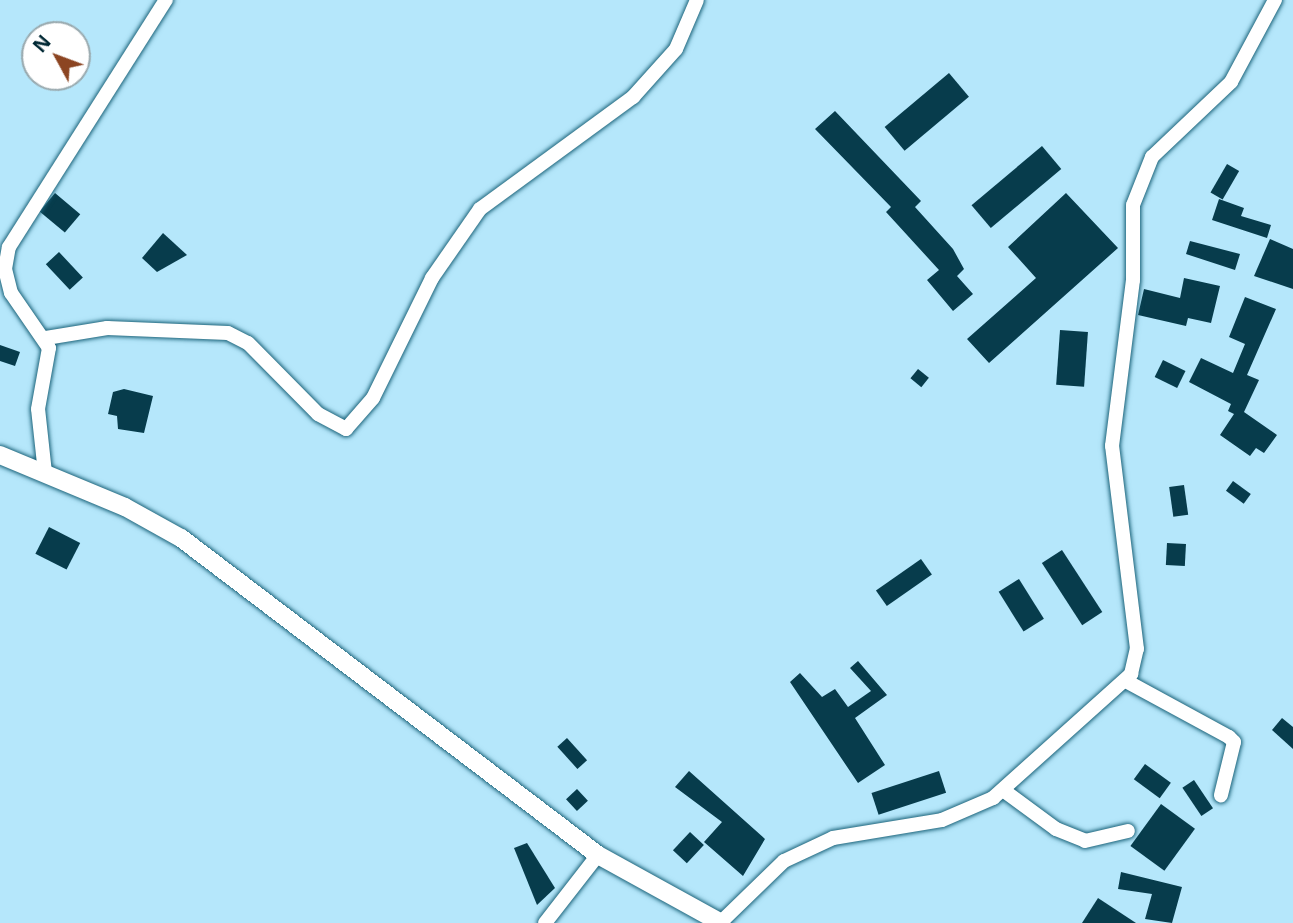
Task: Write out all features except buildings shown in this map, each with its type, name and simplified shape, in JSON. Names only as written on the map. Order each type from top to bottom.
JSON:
[{"type":"main road","points":[[0,455],[125,507],[192,545],[598,855],[721,923]]},
{"type":"street","points":[[45,473],[38,431],[46,338],[11,293],[5,269],[9,247],[166,0]]},
{"type":"street","points":[[46,338],[107,328],[228,333],[248,342],[318,415],[346,429],[373,398],[432,278],[480,209],[641,89],[676,49],[698,0]]},
{"type":"street","points":[[721,923],[783,861],[833,838],[971,811],[1003,790],[1126,681],[1137,649],[1112,446],[1133,280],[1133,205],[1152,158],[1231,82],[1275,0]]},
{"type":"street","points":[[1126,681],[1234,742],[1221,794]]},
{"type":"street","points":[[1003,790],[1072,836],[1102,839],[1128,831]]},
{"type":"street","points":[[545,923],[598,855]]}]
